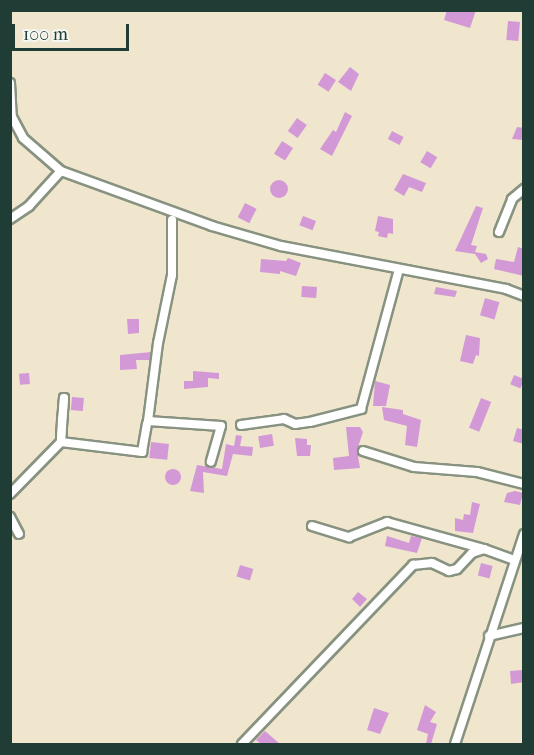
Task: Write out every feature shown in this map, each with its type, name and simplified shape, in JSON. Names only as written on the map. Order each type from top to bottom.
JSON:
[{"type":"street","points":[[10,83],[12,117],[23,138],[61,171],[238,234],[521,294]]},
{"type":"street","points":[[10,219],[29,206],[61,171]]},
{"type":"street","points":[[499,231],[512,199],[524,189]]},
{"type":"street","points":[[172,220],[172,276],[158,343],[148,421],[221,426],[211,462]]},
{"type":"street","points":[[241,425],[284,418],[295,424],[310,422],[361,409],[399,269]]},
{"type":"street","points":[[10,494],[61,442],[142,452],[147,423]]},
{"type":"street","points":[[363,451],[414,467],[477,472],[524,484]]},
{"type":"street","points":[[10,517],[19,534]]},
{"type":"street","points":[[312,526],[349,537],[387,522],[484,549],[514,560]]},
{"type":"street","points":[[455,744],[524,534]]},
{"type":"street","points":[[242,744],[413,565],[432,563],[450,571],[457,569],[472,553],[484,549]]},
{"type":"street","points":[[489,636],[524,628]]},
{"type":"building","points":[[447,10],[476,10],[470,28],[444,20]]},
{"type":"building","points":[[508,21],[520,22],[518,41],[506,40]]},
{"type":"building","points":[[350,67],[359,74],[351,91],[338,82]]},
{"type":"building","points":[[325,73],[336,80],[329,92],[318,85]]},
{"type":"building","points":[[345,112],[352,116],[332,156],[320,149],[333,130],[336,132]]},
{"type":"building","points":[[297,118],[307,125],[298,138],[288,131]]},
{"type":"building","points":[[517,127],[524,128],[524,140],[512,139]]},
{"type":"building","points":[[392,131],[404,137],[399,145],[388,139]]},
{"type":"building","points":[[282,141],[293,148],[285,161],[274,154]]},
{"type":"building","points":[[427,151],[437,157],[431,168],[420,162]]},
{"type":"building","points":[[403,174],[426,183],[422,192],[409,187],[404,196],[394,190]]},
{"type":"building","points":[[279,180],[285,183],[288,189],[285,195],[279,198],[273,195],[270,189],[273,183]]},
{"type":"building","points":[[245,203],[257,209],[249,223],[238,217]]},
{"type":"building","points":[[476,206],[483,208],[471,245],[477,246],[475,252],[486,254],[488,259],[481,263],[475,254],[455,251]]},
{"type":"building","points":[[303,216],[316,221],[312,230],[299,225]]},
{"type":"building","points":[[378,216],[393,219],[393,234],[388,233],[387,238],[378,236],[379,232],[375,231]]},
{"type":"building","points":[[518,247],[524,249],[524,276],[494,269],[496,259],[514,262]]},
{"type":"building","points":[[288,258],[301,263],[296,276],[280,271],[280,274],[260,272],[261,259],[286,261]]},
{"type":"building","points":[[302,286],[317,287],[316,298],[301,297]]},
{"type":"building","points":[[436,287],[457,291],[455,297],[434,294]]},
{"type":"building","points":[[485,298],[499,302],[494,319],[480,315]]},
{"type":"building","points":[[127,319],[139,319],[139,333],[128,334]]},
{"type":"building","points":[[466,335],[480,338],[479,356],[476,355],[473,364],[460,361]]},
{"type":"building","points":[[151,352],[150,360],[136,360],[137,369],[120,370],[120,355]]},
{"type":"building","points":[[193,371],[219,373],[219,379],[208,378],[208,387],[184,389],[184,381],[193,381]]},
{"type":"building","points":[[29,373],[30,384],[20,385],[19,374]]},
{"type":"building","points":[[514,375],[524,379],[520,388],[510,384]]},
{"type":"building","points":[[375,381],[390,385],[386,406],[373,406]]},
{"type":"building","points":[[72,397],[84,398],[83,411],[71,410]]},
{"type":"building","points":[[481,398],[491,402],[479,432],[469,428]]},
{"type":"building","points":[[382,407],[403,410],[403,414],[421,420],[417,447],[405,445],[407,426],[384,420]]},
{"type":"building","points":[[346,427],[360,427],[363,432],[357,450],[360,468],[334,470],[333,458],[349,456]]},
{"type":"building","points":[[517,428],[524,430],[524,444],[513,441]]},
{"type":"building","points":[[272,434],[274,446],[260,448],[258,436]]},
{"type":"building","points":[[236,435],[242,436],[240,446],[253,447],[252,456],[233,454],[227,476],[203,472],[204,493],[190,491],[197,465],[222,469],[226,444],[234,446]]},
{"type":"building","points":[[295,438],[307,439],[307,445],[311,445],[310,456],[297,456]]},
{"type":"building","points":[[151,442],[169,444],[167,460],[149,458]]},
{"type":"building","points":[[173,469],[181,477],[173,485],[165,477]]},
{"type":"building","points":[[515,491],[523,493],[520,505],[504,502],[507,493]]},
{"type":"building","points":[[472,502],[480,504],[473,533],[455,531],[455,518],[463,520],[464,514],[470,515]]},
{"type":"building","points":[[387,536],[409,543],[411,536],[422,538],[417,553],[385,546]]},
{"type":"building","points":[[481,563],[493,566],[489,579],[478,576]]},
{"type":"building","points":[[240,565],[253,569],[250,581],[236,576]]},
{"type":"building","points":[[358,592],[367,599],[360,607],[352,599]]},
{"type":"building","points":[[522,670],[524,682],[511,684],[510,671]]},
{"type":"building","points":[[425,705],[436,712],[430,722],[437,724],[431,744],[426,744],[428,734],[417,730]]},
{"type":"building","points":[[374,708],[389,713],[380,734],[367,730]]},
{"type":"building","points":[[265,731],[280,744],[261,744],[256,740]]}]
